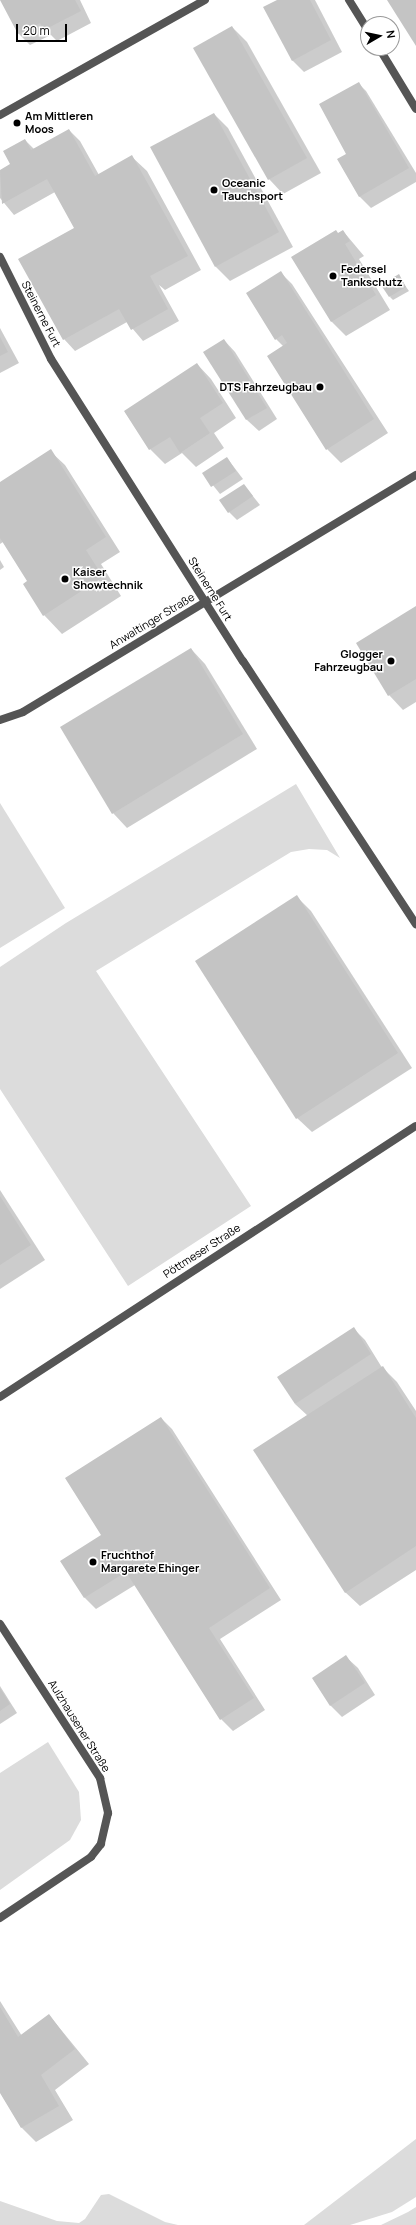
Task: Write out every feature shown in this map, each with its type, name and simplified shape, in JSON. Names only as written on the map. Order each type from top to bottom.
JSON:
[{"type":"street","points":[[0,115],[205,0]]},
{"type":"street","points":[[349,0],[360,17]]},
{"type":"street","points":[[384,56],[416,109]]},
{"type":"street","name":"Steinerne Furt","points":[[0,257],[51,359],[206,602],[416,924]]},
{"type":"street","name":"Anwaltinger Straße","points":[[0,720],[23,712],[416,475]]},
{"type":"street","name":"Pöttmeser Straße","points":[[0,1397],[416,1126]]},
{"type":"street","name":"Aulzhausener Straße","points":[[0,1624],[100,1778],[108,1814],[101,1844],[91,1857],[0,1918]]},
{"type":"shaded area","points":[[296,784],[340,858],[327,850],[309,849],[291,852],[96,971],[251,1206],[128,1286],[0,1089],[0,967],[66,923]]},
{"type":"shaded area","points":[[0,803],[65,908],[0,948]]},
{"type":"shaded area","points":[[48,1742],[79,1792],[81,1820],[70,1840],[0,1890],[0,1773]]},
{"type":"shaded area","points":[[416,2139],[416,2197],[392,2212],[350,2225],[304,2225]]},
{"type":"shaded area","points":[[109,2194],[165,2222],[178,2225],[0,2225],[0,2201],[57,2221],[79,2223],[85,2219],[101,2195]]},
{"type":"shaded area","points":[[416,2207],[416,2225],[381,2225],[408,2212]]},
{"type":"building","points":[[0,0],[75,0],[81,11],[44,30],[40,23],[18,34]]},
{"type":"building","points":[[277,0],[310,0],[331,40],[292,61],[263,7]]},
{"type":"building","points":[[387,0],[416,0],[416,46],[400,21],[400,16],[397,16]]},
{"type":"building","points":[[232,26],[307,158],[268,180],[193,48]]},
{"type":"building","points":[[359,82],[409,168],[359,197],[337,159],[346,154],[319,104]]},
{"type":"building","name":"Oceanic Tauchsport","points":[[214,113],[279,232],[215,267],[150,147]]},
{"type":"building","points":[[69,129],[95,176],[132,155],[188,256],[150,276],[168,309],[131,330],[119,309],[63,340],[18,259],[74,228],[47,179],[2,204],[0,170],[10,164],[3,151],[25,139],[31,150]]},
{"type":"building","name":"Federsel Tankschutz","points":[[336,230],[338,233],[343,230],[350,241],[345,244],[376,295],[331,322],[291,257]]},
{"type":"building","name":"DTS Fahrzeugbau","points":[[281,271],[374,419],[326,450],[267,356],[287,343],[282,335],[275,340],[246,293]]},
{"type":"building","points":[[399,274],[406,287],[389,297],[381,285]]},
{"type":"building","points":[[0,337],[8,352],[0,356]]},
{"type":"building","points":[[224,339],[267,408],[246,420],[203,352]]},
{"type":"building","points":[[197,363],[223,403],[200,418],[210,433],[180,453],[170,437],[149,450],[124,411]]},
{"type":"building","points":[[51,449],[106,537],[86,550],[103,577],[43,616],[23,584],[27,581],[0,538],[0,482]]},
{"type":"building","points":[[227,457],[236,471],[211,487],[202,473]]},
{"type":"building","points":[[244,484],[253,496],[228,513],[219,500]]},
{"type":"building","name":"Glogger Fahrzeugbau","points":[[416,606],[416,679],[388,696],[356,643]]},
{"type":"building","points":[[191,648],[243,734],[112,814],[60,727]]},
{"type":"building","points":[[297,895],[398,1053],[296,1119],[195,961]]},
{"type":"building","points":[[0,1196],[31,1245],[0,1265]]},
{"type":"building","points":[[354,1327],[371,1354],[295,1404],[277,1377]]},
{"type":"building","points":[[383,1366],[416,1418],[416,1546],[345,1593],[253,1450]]},
{"type":"building","points":[[161,1417],[270,1588],[209,1628],[254,1698],[220,1720],[126,1572],[84,1598],[60,1561],[101,1535],[65,1478]]},
{"type":"building","points":[[346,1655],[365,1683],[330,1706],[312,1678]]},
{"type":"building","points":[[0,1688],[10,1704],[0,1711]]},
{"type":"building","points":[[0,2007],[18,2037],[49,2014],[75,2049],[41,2075],[59,2106],[21,2128],[0,2093]]},
{"type":"place","name":"Am Mittleren Moos","points":[[17,123]]},
{"type":"place","name":"Oceanic Tauchsport","points":[[214,190]]},
{"type":"place","name":"Federsel Tankschutz","points":[[333,276]]},
{"type":"place","name":"DTS Fahrzeugbau","points":[[320,387]]},
{"type":"place","name":"Kaiser Showtechnik","points":[[65,579]]},
{"type":"place","name":"Glogger Fahrzeugbau","points":[[391,661]]},
{"type":"place","name":"Fruchthof Margarete Ehinger","points":[[93,1562]]}]
